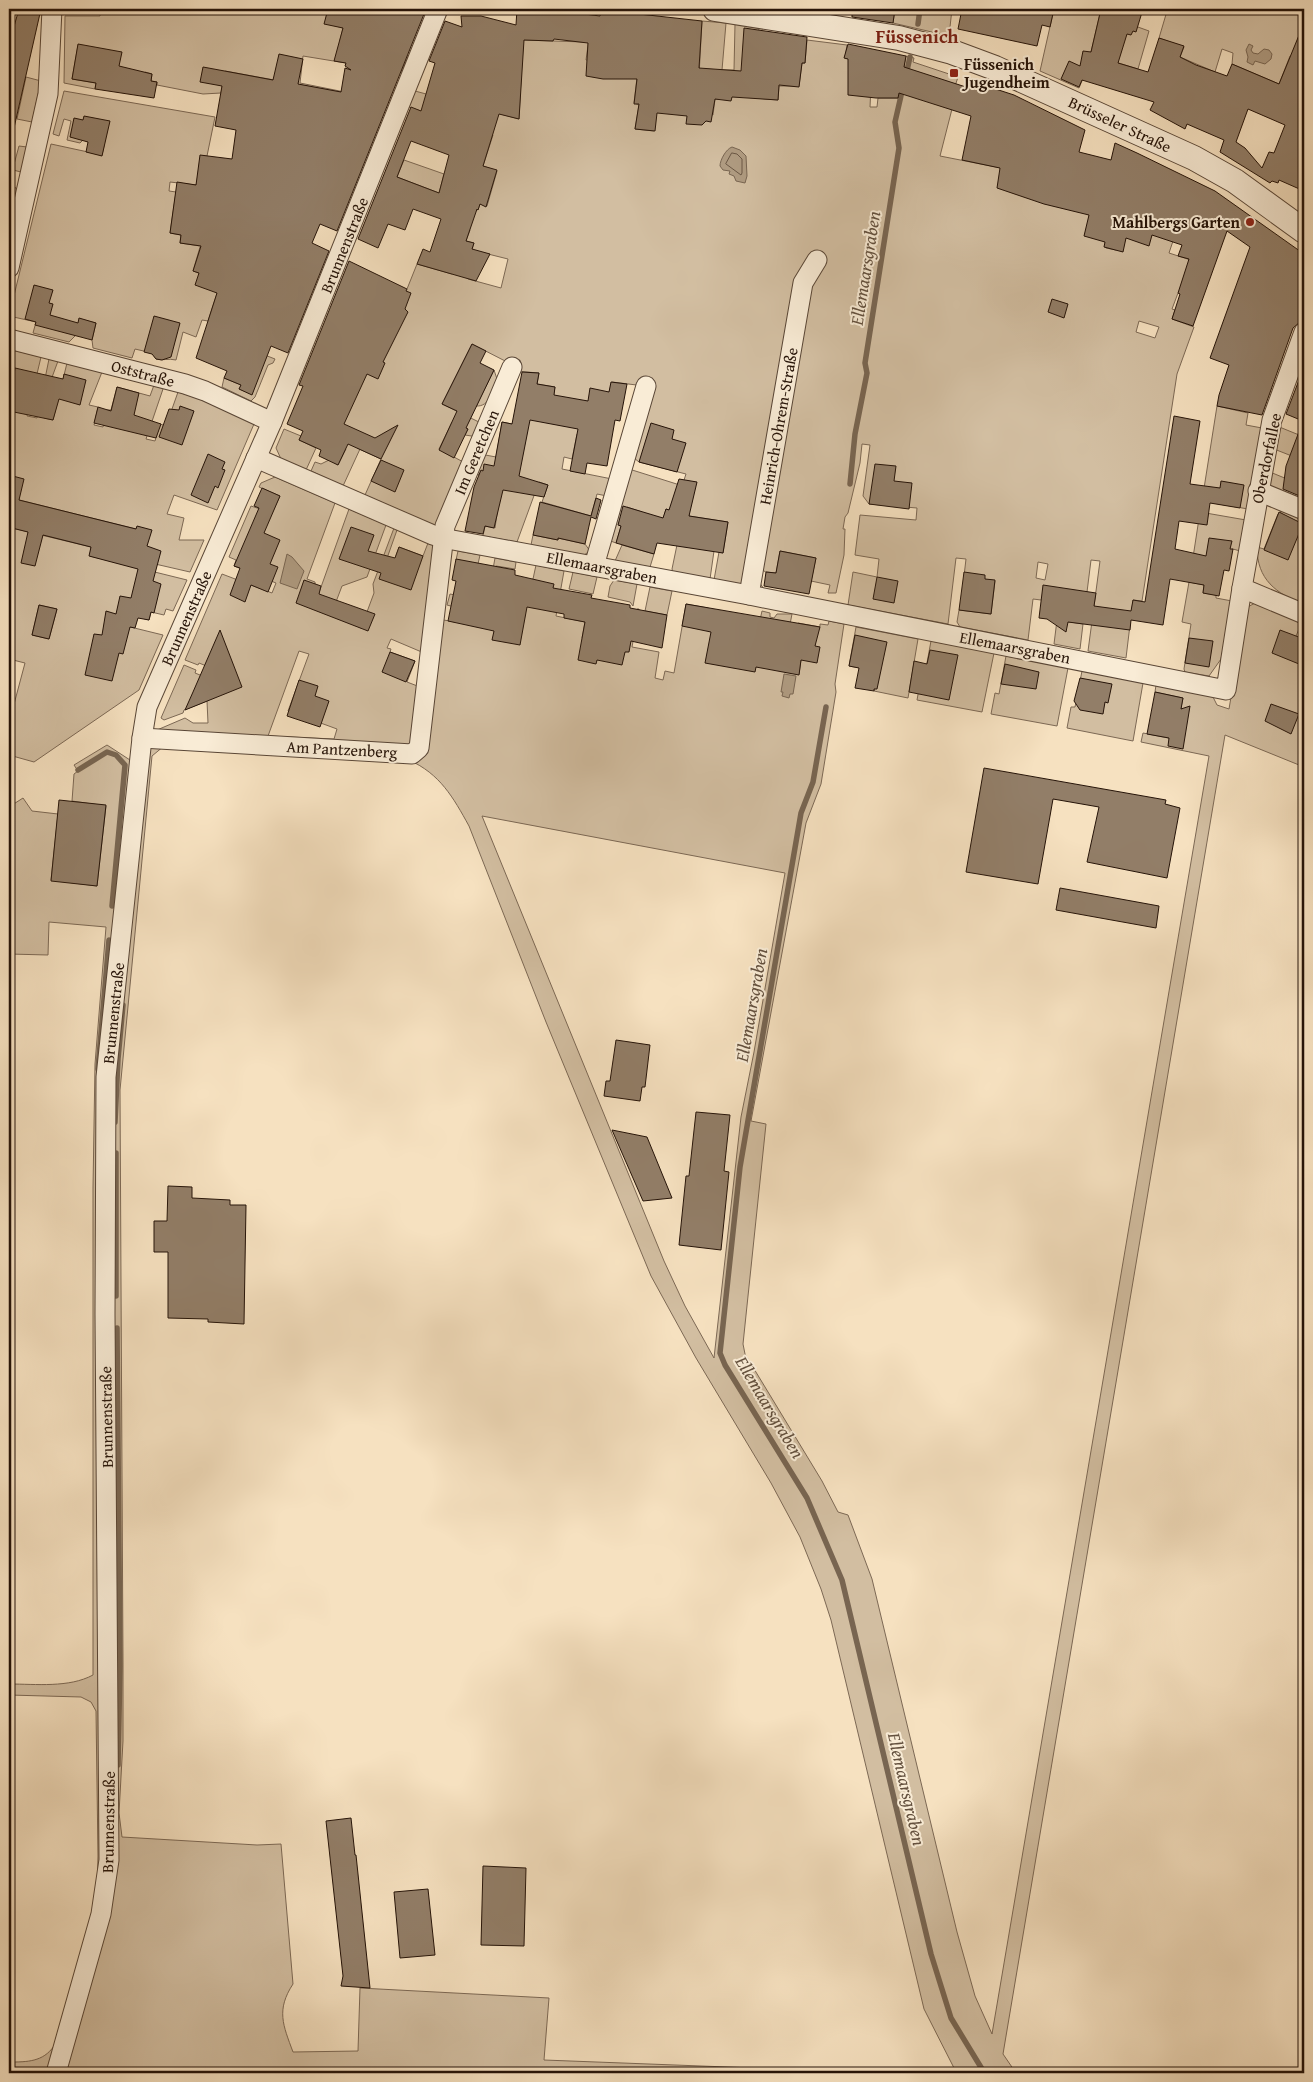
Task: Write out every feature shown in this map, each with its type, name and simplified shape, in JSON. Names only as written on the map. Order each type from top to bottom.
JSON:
[{"type":"street","points":[[9,268],[48,94],[52,9]]},
{"type":"street","name":"Brunnenstraße","points":[[57,2072],[101,1914],[109,1860],[105,1324],[106,1077],[147,706],[272,422],[438,9]]},
{"type":"street","name":"Brüsseler Straße","points":[[715,9],[899,38],[952,52],[987,65],[1194,158],[1235,181],[1304,231]]},
{"type":"street","name":"Heinrich-Ohrem-Straße","points":[[749,595],[803,283],[817,260]]},
{"type":"street","name":"Oberdorfallee","points":[[1226,690],[1258,491],[1272,420],[1304,332]]},
{"type":"street","name":"Oststraße","points":[[9,338],[185,384],[218,396],[272,422]]},
{"type":"street","name":"Im Geretchen","points":[[442,538],[445,526],[512,367]]},
{"type":"street","points":[[594,566],[646,386]]},
{"type":"street","name":"Ellemaarsgraben","points":[[256,458],[442,538],[749,595],[1226,690]]},
{"type":"street","points":[[1258,491],[1304,510]]},
{"type":"street","name":"Am Pantzenberg","points":[[142,738],[412,754],[419,748],[442,538]]},
{"type":"street","points":[[1242,588],[1304,614]]},
{"type":"shaded area","points":[[100,9],[328,9],[325,23],[343,28],[340,40],[364,49],[408,57],[401,72],[303,56],[300,83],[389,101],[225,71],[221,93],[203,94],[157,85],[157,82],[151,81],[152,74],[145,72],[143,80],[78,45],[72,79],[96,83],[95,89],[64,83],[65,16],[100,16]]},
{"type":"shaded area","points":[[895,9],[952,9],[949,36],[893,23]]},
{"type":"shaded area","points":[[1054,9],[1101,9],[1087,69],[1079,88],[1040,71]]},
{"type":"shaded area","points":[[1160,9],[1304,9],[1304,56],[1302,61],[1290,56],[1279,84],[1232,64],[1233,53],[1222,49],[1215,72],[1180,57],[1184,47],[1159,38],[1167,11]]},
{"type":"shaded area","points":[[702,21],[726,23],[722,70],[734,70],[735,24],[759,27],[754,98],[778,100],[779,86],[799,86],[802,63],[805,63],[807,40],[847,45],[845,58],[872,63],[870,107],[877,107],[878,98],[898,98],[906,56],[914,58],[913,62],[958,77],[948,108],[952,109],[940,156],[1006,169],[1101,202],[1106,248],[1116,250],[1126,209],[1177,229],[1169,253],[1197,262],[1186,296],[1178,293],[1172,309],[1175,310],[1172,319],[1194,327],[1177,374],[1142,601],[1133,600],[1126,658],[1088,651],[1100,561],[1091,560],[1087,592],[1041,600],[1033,599],[1028,640],[960,627],[957,622],[959,610],[991,614],[995,581],[964,576],[966,559],[956,558],[948,624],[848,605],[853,572],[877,577],[879,559],[855,555],[860,515],[916,520],[917,508],[869,504],[863,496],[870,445],[862,444],[860,463],[848,513],[845,517],[843,529],[845,529],[844,555],[836,593],[828,593],[830,585],[811,581],[816,558],[780,551],[776,573],[760,569],[757,579],[764,589],[714,580],[719,552],[723,553],[728,522],[689,516],[684,480],[686,474],[639,462],[634,458],[653,387],[612,382],[596,437],[577,434],[572,459],[564,457],[562,469],[612,479],[607,496],[597,494],[591,516],[542,502],[548,485],[539,482],[517,542],[483,536],[485,526],[495,528],[498,507],[482,475],[471,474],[480,454],[496,457],[502,422],[527,427],[529,419],[550,413],[555,387],[537,384],[539,373],[514,371],[509,363],[472,344],[442,404],[483,424],[478,437],[465,435],[468,429],[452,422],[439,449],[467,464],[436,526],[365,495],[381,459],[360,449],[343,486],[311,471],[315,462],[321,464],[329,460],[338,465],[346,449],[310,415],[407,289],[417,264],[452,274],[455,266],[466,270],[474,243],[466,241],[470,230],[467,228],[473,208],[478,210],[480,204],[487,206],[497,171],[483,166],[493,135],[409,107],[415,91],[519,119],[523,40],[584,42],[591,24],[586,60],[638,69],[634,103],[639,105],[635,129],[654,131],[660,85],[713,115],[715,99],[718,99],[699,76]],"holes":[[[476,251],[508,259],[501,288],[468,279]],[[1139,321],[1159,327],[1155,338],[1136,332]],[[1038,562],[1048,564],[1045,580],[1036,578]]]},
{"type":"shaded area","points":[[1124,22],[1149,31],[1138,69],[1112,61]]},
{"type":"shaded area","points":[[26,77],[41,81],[32,122],[17,119]]},
{"type":"shaded area","points":[[64,91],[215,117],[207,156],[196,185],[170,182],[169,191],[176,192],[170,233],[181,235],[180,243],[207,247],[207,249],[200,247],[193,271],[221,281],[208,321],[202,320],[196,337],[183,332],[176,360],[156,359],[152,353],[135,349],[132,358],[93,348],[92,340],[96,323],[80,319],[75,336],[69,342],[33,333],[36,322],[9,316],[51,144],[102,155],[104,146],[83,140],[80,143],[67,140],[71,121],[64,119],[59,136],[53,134]]},
{"type":"shaded area","points":[[19,146],[27,147],[21,172],[9,169],[9,167],[13,168]]},
{"type":"shaded area","points":[[404,160],[444,174],[439,193],[397,177]]},
{"type":"shaded area","points":[[9,185],[17,190],[12,210],[9,210]]},
{"type":"shaded area","points":[[229,341],[275,359],[273,363],[268,365],[255,397],[251,401],[222,387],[224,378],[241,385],[239,389],[252,394]]},
{"type":"shaded area","points":[[9,349],[41,357],[27,416],[37,418],[49,359],[58,361],[51,380],[44,418],[53,420],[67,363],[102,372],[89,405],[98,407],[94,425],[103,427],[107,410],[111,410],[117,387],[150,396],[154,385],[163,389],[146,439],[155,441],[160,424],[166,426],[178,392],[206,401],[254,424],[217,510],[174,495],[167,514],[184,518],[179,540],[204,540],[190,572],[129,558],[136,529],[19,500],[12,528],[91,547],[90,556],[187,580],[173,611],[166,609],[164,615],[151,612],[149,620],[117,611],[114,623],[163,635],[139,690],[34,762],[9,755],[9,723],[25,663],[9,659],[9,409],[11,400],[9,400]],"holes":[[[39,605],[57,609],[49,639],[32,635]]]},
{"type":"shaded area","points":[[494,370],[497,379],[488,401],[481,406],[476,406]]},
{"type":"shaded area","points":[[1217,406],[1248,413],[1246,425],[1262,428],[1248,509],[1202,501]]},
{"type":"shaded area","points":[[1277,426],[1304,437],[1304,502],[1271,489],[1269,485],[1270,472],[1287,479],[1302,460],[1274,449]]},
{"type":"shaded area","points":[[284,429],[301,436],[299,440],[316,448],[306,470],[281,459],[276,448]]},
{"type":"shaded area","points":[[629,469],[683,486],[675,512],[666,509],[660,530],[638,524],[642,512],[627,507],[616,543],[608,540]]},
{"type":"shaded area","points":[[275,477],[335,503],[307,579],[315,582],[316,601],[349,509],[386,525],[367,577],[342,586],[331,615],[361,628],[374,593],[373,584],[394,528],[397,530],[380,578],[387,581],[399,547],[423,556],[428,543],[433,545],[435,549],[424,653],[391,639],[387,648],[391,649],[390,652],[415,661],[407,682],[420,687],[438,619],[455,622],[458,608],[447,605],[450,594],[472,598],[533,579],[536,565],[564,571],[556,616],[585,622],[582,638],[632,633],[637,609],[639,609],[632,647],[659,652],[655,678],[663,680],[665,671],[674,673],[686,604],[708,608],[756,638],[762,611],[770,613],[770,617],[774,618],[777,614],[792,614],[781,671],[799,674],[801,660],[791,658],[798,623],[820,627],[820,624],[828,625],[829,621],[844,624],[835,684],[836,692],[821,784],[806,823],[751,1121],[766,1124],[743,1344],[745,1354],[822,1481],[838,1512],[848,1515],[872,1579],[957,1932],[975,1996],[992,2034],[1209,756],[1141,742],[1143,733],[1184,741],[1177,728],[1183,698],[1155,692],[1156,685],[1212,695],[1217,705],[1229,709],[1246,608],[1255,603],[1302,622],[1296,636],[1304,639],[1302,658],[1304,659],[1304,767],[1225,735],[1003,2054],[1016,2073],[952,2073],[954,2068],[924,2009],[831,1620],[821,1589],[800,1537],[771,1483],[696,1358],[651,1276],[546,1022],[469,826],[457,805],[437,779],[409,760],[164,746],[152,756],[120,1090],[123,1741],[119,1813],[122,1837],[257,1845],[281,1844],[293,1984],[284,2002],[283,2018],[286,2034],[293,2052],[358,2051],[360,1988],[549,1998],[544,2060],[884,2073],[9,2073],[9,2062],[40,2058],[54,2046],[97,1896],[96,1711],[91,1702],[81,1697],[9,1695],[9,1684],[63,1684],[93,1675],[93,1188],[95,1064],[106,927],[49,922],[48,955],[9,954],[9,882],[14,881],[14,862],[10,862],[9,807],[23,798],[32,811],[58,814],[51,880],[97,886],[106,806],[72,801],[74,774],[78,771],[74,765],[107,745],[130,760],[134,729],[157,730],[185,718],[193,723],[208,723],[207,701],[184,710],[183,713],[164,720],[161,718],[184,665],[196,670],[195,673],[205,677],[209,667],[185,660],[222,574],[272,593],[276,583],[234,566],[236,560],[229,557],[251,506],[272,513],[280,496],[259,487],[261,483]],"holes":[[[299,651],[309,654],[288,711],[337,729],[334,739],[268,736]],[[482,816],[785,873],[741,1117],[714,1358],[685,1306],[664,1261]]]},
{"type":"shaded area","points":[[1280,506],[1304,516],[1304,605],[1277,590],[1264,577],[1260,568],[1257,547],[1264,549],[1278,514],[1281,515]]},
{"type":"shaded area","points":[[1200,512],[1246,520],[1240,551],[1233,549],[1192,564]]},
{"type":"shaded area","points":[[533,535],[585,544],[590,551],[584,555],[531,545]]},
{"type":"shaded area","points":[[678,540],[714,551],[710,579],[673,572]]},
{"type":"shaded area","points":[[622,545],[654,554],[650,567],[615,561]]},
{"type":"shaded area","points":[[458,551],[480,555],[478,564],[456,560]]},
{"type":"shaded area","points":[[495,558],[516,562],[515,569],[496,566],[495,570],[493,569]]},
{"type":"shaded area","points":[[573,572],[597,577],[593,594],[569,589]]},
{"type":"shaded area","points":[[614,580],[637,584],[633,606],[630,602],[608,597],[610,586]]},
{"type":"shaded area","points":[[1189,582],[1204,585],[1203,593],[1216,595],[1216,598],[1232,601],[1221,659],[1209,676],[1185,672],[1184,669],[1191,624],[1182,622]]},
{"type":"shaded area","points":[[650,587],[672,591],[667,615],[645,611]]},
{"type":"shaded area","points":[[1057,620],[1083,624],[1080,649],[1054,644]]},
{"type":"shaded area","points":[[856,627],[918,639],[908,698],[874,691],[877,671],[849,666]]},
{"type":"shaded area","points":[[931,641],[994,653],[982,712],[917,700],[921,678],[924,679]]},
{"type":"shaded area","points":[[1006,656],[1068,668],[1057,726],[991,714],[995,693],[999,694]]},
{"type":"shaded area","points":[[1082,671],[1143,683],[1133,741],[1067,728],[1071,707],[1075,707]]},
{"type":"water","points":[[1249,44],[1253,46],[1251,50],[1253,53],[1258,54],[1264,49],[1269,50],[1272,54],[1271,59],[1265,64],[1255,61],[1253,65],[1247,62],[1246,50]]},
{"type":"water","points":[[732,147],[740,150],[746,156],[747,176],[745,183],[736,181],[734,176],[729,174],[730,171],[723,170],[720,166],[724,155]]},
{"type":"water","points":[[287,554],[304,571],[297,589],[280,583]]},
{"type":"water","points":[[784,674],[796,676],[793,694],[790,694],[789,698],[782,696],[783,692],[781,692]]},
{"type":"building","points":[[19,9],[41,9],[14,128],[9,127],[9,37],[11,37]]},
{"type":"building","points":[[328,9],[426,9],[337,231],[320,224],[312,243],[329,251],[288,353],[271,346],[252,395],[239,389],[241,385],[224,378],[227,371],[196,358],[217,293],[195,285],[199,273],[193,271],[201,246],[180,243],[181,235],[170,233],[177,182],[196,185],[200,155],[232,159],[236,130],[215,126],[222,86],[200,82],[203,67],[273,80],[279,54],[303,59],[298,84],[341,92],[345,68],[351,70],[345,66],[346,63],[334,61],[343,28],[324,24]]},
{"type":"building","points":[[517,9],[545,9],[600,16],[601,9],[607,9],[702,21],[699,68],[741,71],[744,28],[807,37],[805,63],[802,63],[799,87],[779,85],[778,100],[732,97],[731,101],[715,99],[711,122],[706,121],[702,125],[686,124],[687,116],[657,113],[655,131],[635,129],[639,104],[634,104],[637,79],[603,79],[586,76],[588,43],[554,39],[553,41],[524,40],[519,119],[499,114],[483,166],[497,170],[486,207],[480,204],[477,209],[466,241],[474,243],[472,249],[490,254],[476,281],[417,264],[423,249],[430,252],[441,219],[413,209],[405,230],[388,224],[378,248],[358,239],[411,107],[421,111],[435,63],[429,61],[445,21],[462,27],[461,16],[481,16],[516,25]],"holes":[[[411,141],[449,155],[439,193],[397,177]]]},
{"type":"building","points":[[852,9],[895,9],[893,23],[852,17]]},
{"type":"building","points":[[962,9],[1054,9],[1050,27],[1042,25],[1037,46],[958,29]]},
{"type":"building","points":[[1101,9],[1143,9],[1136,32],[1133,31],[1131,35],[1127,34],[1118,63],[1148,72],[1159,38],[1184,46],[1180,57],[1196,65],[1227,76],[1232,64],[1279,84],[1304,23],[1304,191],[1279,180],[1278,183],[1272,181],[1270,183],[1220,152],[1224,140],[1187,124],[1185,129],[1150,110],[1154,102],[1082,80],[1079,87],[1061,79],[1069,61],[1080,66],[1083,51],[1091,52]],"holes":[[[1248,109],[1285,125],[1274,153],[1269,152],[1262,168],[1245,148],[1236,142]]]},
{"type":"building","points":[[78,44],[122,52],[119,66],[152,74],[151,81],[157,82],[154,98],[95,89],[96,83],[72,79]]},
{"type":"building","points":[[848,44],[906,56],[904,67],[972,89],[974,82],[1014,95],[1085,130],[1079,152],[1111,160],[1115,143],[1215,191],[1304,254],[1304,310],[1300,322],[1293,328],[1262,415],[1217,406],[1229,365],[1210,358],[1250,247],[1227,231],[1193,326],[1172,319],[1189,259],[1178,256],[1182,245],[1152,235],[1149,246],[1126,238],[1123,252],[1104,247],[1105,242],[1084,236],[1089,215],[1044,204],[997,188],[1000,168],[962,160],[971,116],[899,93],[898,98],[848,95],[848,59],[844,58]]},
{"type":"building","points":[[84,116],[110,121],[102,156],[86,152],[88,142],[70,137],[74,118],[83,120]]},
{"type":"building","points":[[349,261],[407,289],[406,291],[411,293],[405,309],[408,312],[383,362],[385,363],[378,379],[367,374],[344,424],[375,438],[398,425],[381,459],[348,444],[338,465],[319,456],[321,450],[299,440],[303,431],[287,424],[303,386],[299,385]]},
{"type":"building","points":[[34,285],[53,290],[49,303],[53,304],[50,315],[78,323],[79,318],[96,323],[92,340],[35,325],[36,322],[25,319]]},
{"type":"building","points":[[1052,299],[1068,304],[1064,318],[1048,312]]},
{"type":"building","points":[[154,316],[180,323],[171,357],[162,360],[156,359],[152,354],[144,352]]},
{"type":"building","points":[[472,344],[486,351],[480,363],[494,370],[454,458],[439,450],[457,411],[442,404]]},
{"type":"building","points":[[15,368],[63,379],[64,374],[86,380],[80,405],[59,399],[53,420],[9,411],[9,379],[13,380]]},
{"type":"building","points":[[522,372],[539,373],[537,384],[555,387],[554,395],[588,401],[590,388],[609,392],[611,382],[627,384],[620,421],[615,420],[607,466],[587,463],[585,474],[570,471],[578,429],[530,420],[519,476],[548,485],[544,497],[503,490],[494,528],[485,526],[483,534],[465,531],[474,487],[481,470],[483,471],[484,464],[494,466],[502,422],[512,424]]},
{"type":"building","points":[[1299,380],[1304,384],[1304,491],[1302,497],[1283,489],[1286,466],[1303,421],[1286,414]]},
{"type":"building","points":[[117,387],[139,393],[134,415],[161,424],[156,438],[94,423],[98,407],[111,411]]},
{"type":"building","points":[[180,406],[194,411],[182,445],[159,437],[169,409],[179,410]]},
{"type":"building","points":[[1174,416],[1200,421],[1190,484],[1220,488],[1221,481],[1244,485],[1240,508],[1210,503],[1207,525],[1179,521],[1175,549],[1206,556],[1209,538],[1232,541],[1230,549],[1233,549],[1229,571],[1224,570],[1219,596],[1203,593],[1204,585],[1170,579],[1163,625],[1131,620],[1130,630],[1068,622],[1066,632],[1047,619],[1039,618],[1043,585],[1096,593],[1094,606],[1131,611],[1133,600],[1145,602]]},
{"type":"building","points":[[651,423],[674,430],[672,439],[686,443],[677,472],[639,462]]},
{"type":"building","points":[[208,454],[225,462],[222,469],[225,470],[218,488],[215,486],[208,503],[191,495]]},
{"type":"building","points":[[381,460],[404,470],[395,492],[371,481]]},
{"type":"building","points":[[875,464],[896,466],[894,481],[912,483],[909,509],[869,504]]},
{"type":"building","points":[[9,475],[24,479],[19,500],[136,529],[137,526],[152,530],[147,546],[161,551],[153,581],[161,584],[154,613],[151,612],[149,620],[138,618],[135,628],[130,627],[123,654],[119,653],[112,681],[85,675],[94,634],[102,635],[106,611],[116,614],[120,596],[131,598],[138,569],[89,556],[91,547],[43,535],[35,566],[21,563],[28,532],[12,528],[14,520],[9,519]]},
{"type":"building","points":[[679,479],[697,482],[689,516],[728,522],[723,553],[657,543],[654,554],[616,543],[621,526],[618,525],[623,506],[663,518],[666,509],[669,510]]},
{"type":"building","points":[[262,488],[280,496],[264,533],[280,540],[270,564],[278,567],[268,592],[251,585],[245,602],[230,595],[240,568],[234,566],[259,508],[254,506]]},
{"type":"building","points":[[596,498],[601,500],[596,519],[591,517],[585,544],[533,535],[540,502],[591,516]]},
{"type":"building","points":[[1279,512],[1303,524],[1288,560],[1264,550]]},
{"type":"building","points":[[351,527],[374,535],[368,551],[395,558],[399,547],[423,556],[411,590],[379,579],[381,573],[339,559]]},
{"type":"building","points":[[780,551],[816,558],[809,594],[764,586],[766,572],[776,573]]},
{"type":"building","points":[[456,559],[515,570],[515,575],[554,584],[553,588],[592,595],[591,598],[630,605],[630,608],[667,615],[662,648],[631,641],[629,652],[625,652],[622,665],[597,660],[596,664],[578,660],[585,622],[564,618],[564,614],[527,607],[520,645],[492,640],[494,631],[448,621],[456,581],[452,580]]},
{"type":"building","points":[[964,572],[985,575],[985,579],[995,580],[991,614],[959,610]]},
{"type":"building","points":[[877,577],[898,581],[894,603],[873,599]]},
{"type":"building","points":[[304,580],[321,586],[319,594],[375,614],[368,631],[296,603]]},
{"type":"building","points":[[686,604],[820,627],[815,646],[820,647],[817,663],[801,660],[799,675],[756,667],[755,672],[705,663],[711,632],[682,626]]},
{"type":"building","points":[[39,605],[57,609],[49,639],[32,635]]},
{"type":"building","points":[[220,630],[242,687],[185,710],[193,692]]},
{"type":"building","points":[[1280,630],[1304,639],[1304,650],[1299,664],[1272,653]]},
{"type":"building","points":[[855,635],[887,642],[877,689],[874,689],[874,691],[855,688],[859,668],[849,666]]},
{"type":"building","points":[[1189,638],[1213,641],[1209,667],[1185,663]]},
{"type":"building","points":[[930,650],[958,655],[949,700],[909,692],[914,661],[927,664]]},
{"type":"building","points":[[390,652],[415,661],[406,682],[382,672]]},
{"type":"building","points":[[1005,664],[1039,672],[1036,689],[1001,684]]},
{"type":"building","points":[[1080,678],[1112,684],[1108,703],[1105,702],[1103,714],[1080,710],[1074,701]]},
{"type":"building","points":[[299,680],[318,686],[315,696],[329,701],[320,727],[287,716]]},
{"type":"building","points":[[1155,692],[1183,698],[1181,709],[1190,706],[1183,749],[1168,746],[1169,738],[1147,734]]},
{"type":"building","points":[[1271,704],[1299,714],[1291,734],[1265,721]]},
{"type":"building","points":[[984,768],[1166,800],[1165,804],[1180,808],[1167,878],[1087,862],[1099,807],[1053,799],[1038,884],[966,872]]},
{"type":"building","points":[[59,800],[106,805],[97,886],[51,881]]},
{"type":"building","points":[[1060,888],[1159,906],[1156,928],[1056,910]]},
{"type":"building","points":[[616,1040],[650,1045],[645,1087],[642,1087],[640,1101],[604,1096],[606,1081],[610,1081]]},
{"type":"building","points":[[696,1112],[730,1115],[724,1171],[729,1172],[721,1250],[679,1245],[686,1176],[689,1176]]},
{"type":"building","points":[[612,1130],[647,1137],[672,1198],[643,1201]]},
{"type":"building","points":[[168,1186],[192,1187],[192,1198],[230,1200],[230,1205],[246,1205],[244,1324],[208,1322],[208,1319],[168,1318],[168,1252],[154,1252],[154,1221],[167,1221]]},
{"type":"building","points":[[351,1818],[370,1988],[341,1986],[343,1976],[326,1821]]},
{"type":"building","points":[[483,1866],[526,1868],[524,1946],[481,1945]]},
{"type":"building","points":[[428,1889],[435,1955],[400,1958],[394,1892]]},
{"type":"waterway","name":"Ellemaarsgraben","points":[[918,24],[920,9]]},
{"type":"waterway","name":"Ellemaarsgraben","points":[[906,75],[910,57]]},
{"type":"waterway","name":"Ellemaarsgraben","points":[[850,484],[855,434],[867,373],[865,363],[899,148],[895,122],[903,87]]},
{"type":"waterway","name":"Ellemaarsgraben","points":[[826,707],[813,782],[801,813],[740,1167],[720,1353],[725,1365],[807,1498],[842,1580],[931,1954],[951,2018],[982,2069]]},
{"type":"waterway","points":[[78,770],[107,752],[116,755],[125,765],[112,906]]},
{"type":"waterway","points":[[98,1069],[109,940]]},
{"type":"waterway","points":[[115,1122],[123,1005]]},
{"type":"waterway","points":[[116,1153],[116,1296]]},
{"type":"waterway","points":[[117,1328],[120,1666],[118,1765]]},
{"type":"place","name":"Füssenich Jugendheim","points":[[954,73]]},
{"type":"place","name":"Mahlbergs Garten","points":[[1250,222]]},
{"type":"district","name":"Füssenich","points":[[917,36]]}]
